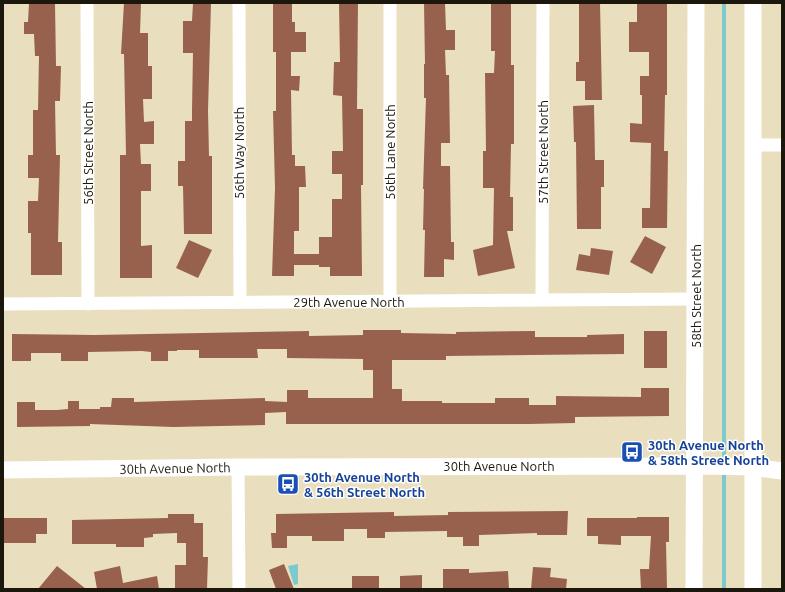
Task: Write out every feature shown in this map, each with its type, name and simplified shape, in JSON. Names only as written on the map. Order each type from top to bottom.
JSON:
[{"type":"street","name":"56th Street North","points":[[87,3],[88,304]]},
{"type":"street","name":"56th Way North","points":[[239,3],[240,302]]},
{"type":"street","name":"56th Lane North","points":[[390,3],[390,301]]},
{"type":"street","name":"57th Street North","points":[[542,300],[543,3]]},
{"type":"street","name":"58th Street North","points":[[694,589],[700,466],[696,299],[696,3]]},
{"type":"street","points":[[753,3],[753,145],[746,467],[753,589]]},
{"type":"street","points":[[753,145],[782,145]]},
{"type":"street","name":"29th Avenue North","points":[[3,304],[696,299]]},
{"type":"street","points":[[746,467],[782,462]]},
{"type":"street","points":[[238,467],[239,589]]},
{"type":"street","name":"30th Avenue North","points":[[3,470],[238,467],[746,467]]},
{"type":"street","points":[[746,467],[782,471]]},
{"type":"water","points":[[298,564],[298,584],[294,585],[288,566]]},
{"type":"building","points":[[29,3],[55,3],[56,66],[61,66],[60,101],[55,101],[56,155],[60,155],[58,242],[62,242],[62,275],[31,275],[31,233],[28,233],[28,201],[38,201],[39,178],[28,178],[28,155],[33,155],[33,110],[38,110],[39,56],[35,56],[34,34],[24,34],[24,22],[28,22]]},
{"type":"building","points":[[124,3],[141,3],[140,33],[148,33],[148,66],[152,66],[152,99],[143,99],[144,122],[154,121],[154,144],[140,144],[141,164],[151,164],[151,191],[141,191],[141,246],[152,245],[152,278],[120,278],[120,155],[126,155],[124,54],[121,54]]},
{"type":"building","points":[[193,3],[211,3],[208,111],[209,156],[212,156],[212,234],[184,234],[183,186],[178,186],[178,161],[185,161],[185,121],[192,121],[193,53],[183,53],[183,21],[192,21]]},
{"type":"building","points":[[273,3],[292,3],[292,22],[295,22],[295,32],[306,32],[306,52],[291,52],[291,76],[300,76],[299,91],[291,90],[292,155],[295,155],[295,166],[305,166],[306,187],[299,187],[299,231],[294,231],[294,254],[319,254],[319,237],[332,237],[332,199],[342,199],[342,174],[332,174],[332,151],[343,151],[342,96],[333,95],[334,62],[340,62],[339,3],[358,3],[357,109],[363,109],[363,185],[361,185],[362,276],[330,276],[330,267],[319,267],[319,265],[294,265],[294,276],[272,276],[275,188],[273,111],[276,111],[276,52],[273,52]]},
{"type":"building","points":[[424,3],[445,3],[446,30],[455,30],[455,50],[445,50],[446,75],[449,75],[450,143],[441,143],[441,166],[450,166],[451,242],[454,242],[454,260],[444,259],[444,277],[424,277],[425,230],[423,230],[423,189],[426,98],[424,98]]},
{"type":"building","points":[[491,3],[511,3],[511,65],[514,65],[514,144],[511,144],[510,197],[513,197],[513,231],[507,231],[515,268],[478,276],[473,250],[493,245],[494,188],[483,188],[483,151],[486,151],[485,73],[494,73],[495,51],[491,51]]},
{"type":"building","points":[[579,3],[600,3],[602,100],[585,100],[585,81],[576,81],[576,62],[579,62]]},
{"type":"building","points":[[637,3],[667,3],[667,95],[665,95],[664,151],[668,151],[667,228],[642,228],[642,208],[650,208],[651,143],[630,142],[630,123],[642,124],[642,95],[640,95],[640,76],[649,76],[649,52],[629,52],[629,22],[637,22]]},
{"type":"building","points":[[594,105],[595,160],[604,160],[604,187],[601,187],[601,229],[577,229],[576,142],[574,142],[573,106]]},
{"type":"building","points":[[645,236],[666,247],[652,274],[630,262]]},
{"type":"building","points":[[189,240],[212,250],[198,278],[176,268]]},
{"type":"building","points":[[591,248],[613,251],[609,275],[576,270],[579,254],[590,256]]},
{"type":"building","points":[[363,330],[401,330],[401,333],[456,334],[456,332],[535,331],[535,337],[587,337],[587,335],[624,334],[624,354],[446,356],[446,360],[392,360],[392,389],[402,389],[402,401],[495,403],[495,398],[529,398],[529,405],[556,405],[556,396],[641,397],[641,388],[669,388],[669,416],[575,417],[575,423],[529,424],[286,424],[286,412],[265,413],[265,425],[173,427],[90,424],[90,426],[17,427],[17,402],[35,402],[35,410],[57,410],[68,409],[68,401],[79,401],[79,409],[100,409],[100,407],[111,407],[112,398],[134,398],[134,402],[265,398],[265,401],[287,402],[287,390],[308,390],[308,398],[373,398],[373,370],[363,370],[363,359],[287,358],[287,349],[257,349],[258,358],[199,358],[199,350],[177,350],[168,351],[168,361],[151,361],[151,352],[142,351],[88,352],[88,361],[61,361],[61,353],[31,353],[31,361],[12,361],[12,334],[95,335],[309,331],[309,336],[363,335]]},
{"type":"building","points":[[644,331],[667,331],[667,368],[644,368]]},
{"type":"building","points":[[568,511],[567,535],[537,535],[537,533],[479,535],[479,546],[463,546],[463,537],[447,537],[447,531],[385,532],[385,538],[367,538],[367,529],[344,529],[344,541],[312,541],[312,536],[287,536],[287,548],[272,548],[271,533],[276,533],[276,514],[394,512],[394,516],[448,515],[448,512]]},
{"type":"building","points":[[168,514],[194,514],[194,523],[203,523],[203,557],[208,557],[207,589],[175,589],[175,565],[186,565],[186,543],[177,543],[177,533],[153,534],[153,537],[144,538],[144,547],[116,547],[116,544],[72,544],[72,520],[168,518]]},
{"type":"building","points":[[669,517],[669,542],[666,542],[667,589],[641,589],[640,569],[649,569],[651,536],[621,536],[621,545],[598,544],[598,536],[587,536],[587,518]]},
{"type":"building","points":[[3,518],[47,518],[47,534],[36,534],[36,543],[3,543]]},
{"type":"building","points":[[284,564],[294,589],[276,589],[269,570]]},
{"type":"building","points":[[57,566],[86,589],[38,589]]},
{"type":"building","points":[[120,566],[123,583],[157,576],[159,589],[97,589],[94,572]]},
{"type":"building","points":[[533,567],[551,568],[550,577],[567,579],[566,589],[531,589]]},
{"type":"building","points":[[443,569],[469,569],[469,573],[508,571],[509,589],[443,589]]},
{"type":"building","points":[[422,575],[422,589],[400,589],[400,576]]},
{"type":"building","points":[[352,576],[379,576],[379,589],[352,589]]},
{"type":"waterway","points":[[724,3],[724,463]]},
{"type":"waterway","points":[[724,469],[724,589]]},
{"type":"place","name":"30th Avenue North & 58th Street North","points":[[632,452]]},
{"type":"place","name":"30th Avenue North & 56th Street North","points":[[288,484]]}]
